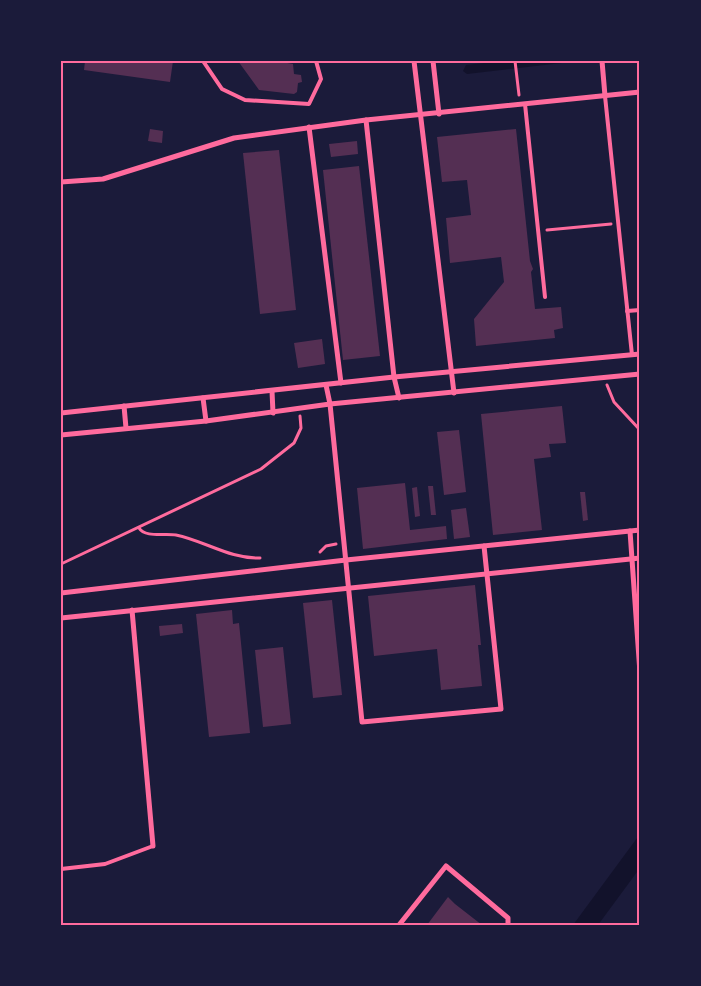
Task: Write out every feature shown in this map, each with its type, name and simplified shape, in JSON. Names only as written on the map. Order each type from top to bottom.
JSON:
[{"type":"street","points":[[414,61],[454,393]]},
{"type":"street","points":[[433,61],[439,114]]},
{"type":"street","points":[[602,61],[605,96]]},
{"type":"street","points":[[61,182],[103,179],[234,138],[366,120],[640,92]]},
{"type":"street","points":[[366,120],[394,377],[399,398]]},
{"type":"street","points":[[309,128],[341,383]]},
{"type":"street","points":[[61,413],[394,377],[640,354]]},
{"type":"street","points":[[61,436],[206,421],[330,404],[640,374]]},
{"type":"street","points":[[326,384],[330,404],[345,544],[362,722],[501,709],[484,546]]},
{"type":"street","points":[[272,390],[273,413]]},
{"type":"street","points":[[203,398],[206,421]]},
{"type":"street","points":[[124,406],[126,428]]},
{"type":"street","points":[[61,593],[346,560],[640,530]]},
{"type":"street","points":[[630,531],[640,673]]},
{"type":"street","points":[[61,618],[349,590],[640,558]]},
{"type":"street","points":[[132,610],[153,846]]},
{"type":"street","points":[[399,925],[446,866],[508,918],[508,925]]},
{"type":"lane","points":[[203,61],[222,89],[245,100],[309,104],[322,79],[316,61]]},
{"type":"lane","points":[[605,96],[632,355]]},
{"type":"lane","points":[[523,105],[546,297]]},
{"type":"lane","points":[[627,311],[640,310]]},
{"type":"lane","points":[[61,869],[105,864],[153,846]]},
{"type":"path","points":[[515,61],[523,105]]},
{"type":"path","points":[[538,230],[618,223]]},
{"type":"path","points":[[606,378],[608,391],[614,402],[640,430]]},
{"type":"path","points":[[61,564],[261,469],[282,454],[299,436],[300,409]]},
{"type":"path","points":[[139,528],[145,534],[175,535],[234,555],[266,558]]},
{"type":"path","points":[[314,554],[328,545],[345,544]]},
{"type":"shaded area","points":[[502,61],[579,61],[467,74],[463,71],[466,65]]},
{"type":"shaded area","points":[[640,834],[640,868],[598,925],[573,925]]},
{"type":"building","points":[[85,61],[173,61],[170,82],[84,70]]},
{"type":"building","points":[[238,61],[276,61],[293,64],[294,74],[301,75],[302,82],[298,83],[297,92],[294,94],[259,90]]},
{"type":"building","points":[[150,129],[163,131],[162,143],[148,141]]},
{"type":"building","points":[[516,129],[530,261],[533,269],[531,272],[535,309],[561,307],[563,328],[554,330],[555,338],[476,346],[474,319],[504,282],[501,257],[450,263],[446,218],[471,215],[467,180],[442,182],[437,137]]},
{"type":"building","points":[[357,141],[358,154],[331,157],[329,144]]},
{"type":"building","points":[[279,150],[296,310],[260,314],[243,153]]},
{"type":"building","points":[[359,166],[380,356],[343,360],[323,170]]},
{"type":"building","points":[[322,339],[325,364],[298,368],[294,343]]},
{"type":"building","points":[[562,406],[566,443],[549,444],[551,457],[534,459],[542,530],[493,535],[481,414]]},
{"type":"building","points":[[459,430],[466,492],[444,495],[437,432]]},
{"type":"building","points":[[405,483],[410,530],[446,526],[447,539],[363,549],[357,488]]},
{"type":"building","points":[[428,486],[433,486],[436,515],[431,515]]},
{"type":"building","points":[[417,487],[420,516],[415,517],[412,488]]},
{"type":"building","points":[[580,492],[585,492],[588,520],[583,521]]},
{"type":"building","points":[[466,508],[470,537],[454,539],[451,510]]},
{"type":"building","points":[[475,585],[481,645],[478,645],[482,686],[441,690],[437,649],[374,656],[368,596]]},
{"type":"building","points":[[332,600],[342,695],[313,698],[303,603]]},
{"type":"building","points":[[232,610],[233,624],[239,623],[250,733],[209,737],[196,614]]},
{"type":"building","points":[[182,624],[183,633],[160,636],[159,626]]},
{"type":"building","points":[[283,647],[291,724],[263,727],[255,650]]},
{"type":"building","points":[[448,897],[455,904],[482,925],[427,925]]}]
